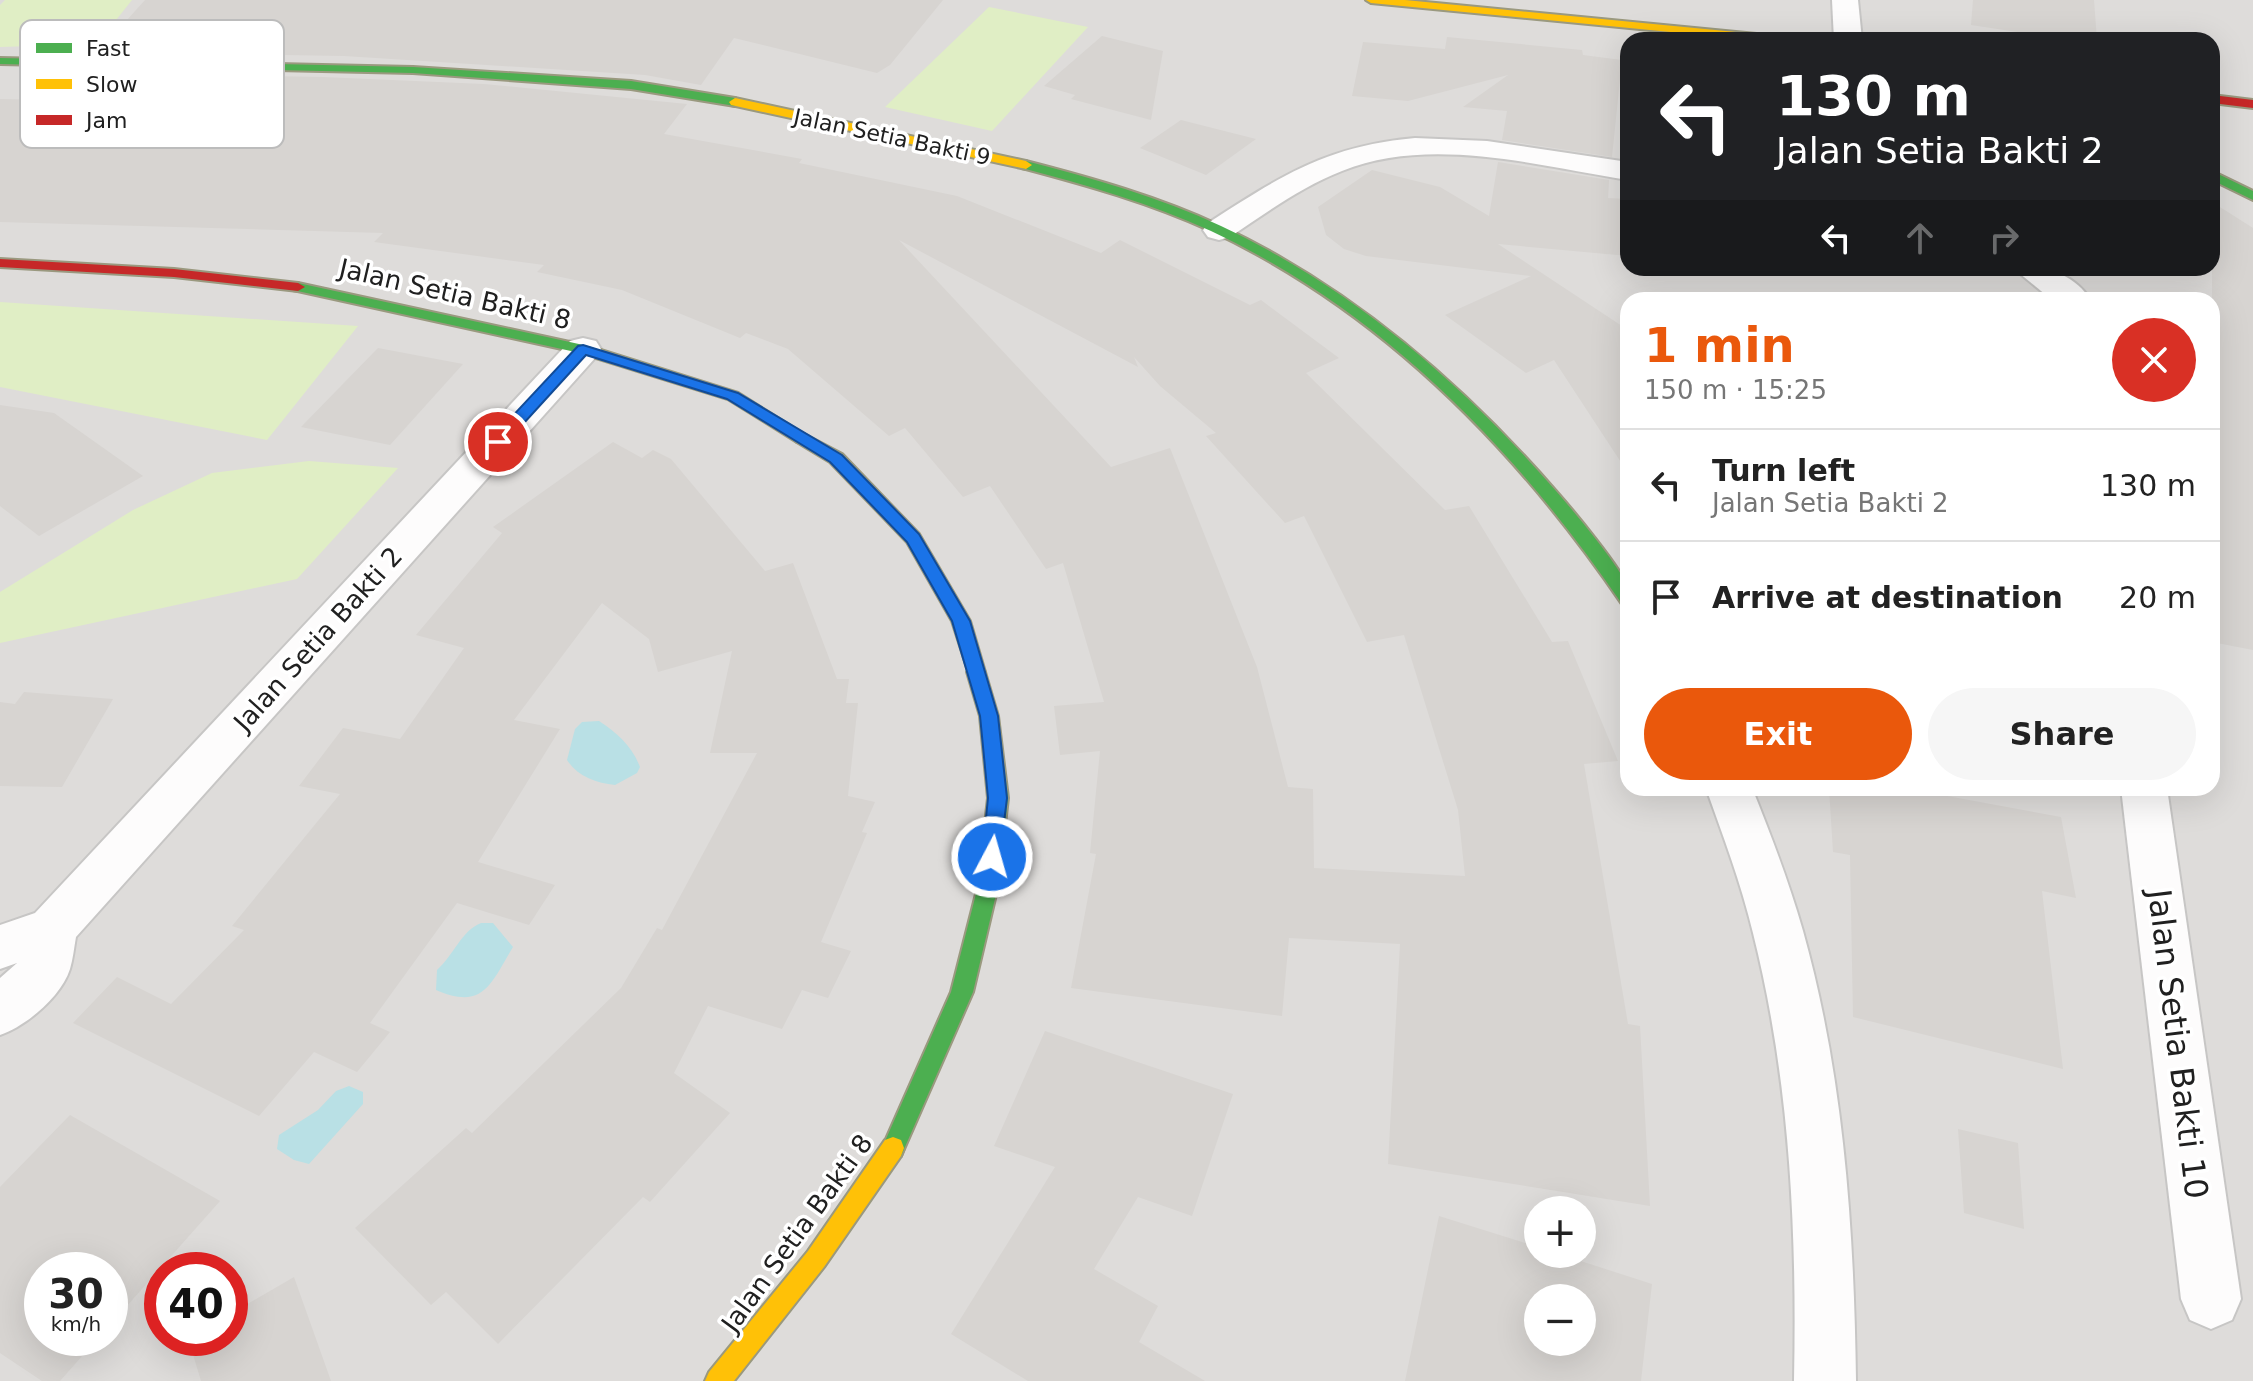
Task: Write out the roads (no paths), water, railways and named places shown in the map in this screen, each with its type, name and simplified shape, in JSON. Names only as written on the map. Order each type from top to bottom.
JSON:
[{"type":"street","points":[[1371,0],[1705,32]]},
{"type":"street","points":[[1845,0],[1847,32]]},
{"type":"street","name":"Jalan Setia Bakti 9","points":[[0,61],[20,61]]},
{"type":"street","name":"Jalan Setia Bakti 9","points":[[284,66],[427,68],[659,89],[1027,167],[1177,212],[1219,230],[1341,304],[1423,367],[1491,429],[1566,513],[1620,589]]},
{"type":"street","points":[[2220,100],[2253,104]]},
{"type":"street","points":[[1219,230],[1315,170],[1349,157],[1396,148],[1437,147],[1483,151],[1620,170]]},
{"type":"street","points":[[2220,179],[2253,196]]},
{"type":"street","name":"Jalan Setia Bakti 8","points":[[0,263],[174,273],[316,289],[583,349],[733,396],[836,458],[913,538],[961,621],[989,716],[998,798],[988,886],[962,992],[898,1140],[816,1259],[718,1381]]},
{"type":"street","points":[[2041,276],[2063,292]]},
{"type":"street","name":"Jalan Setia Bakti 2","points":[[0,947],[53,928],[583,349]]},
{"type":"street","points":[[1732,796],[1766,889],[1789,973],[1807,1063],[1819,1160],[1826,1266],[1826,1381]]},
{"type":"street","name":"Jalan Setia Bakti 10","points":[[2145,796],[2211,1299]]},
{"type":"street","points":[[0,1012],[44,970],[53,928]]},
{"type":"water","points":[[599,721],[623,741],[640,767],[637,773],[615,785],[588,778],[567,760],[575,729],[582,722]]},
{"type":"water","points":[[481,923],[493,923],[513,947],[492,982],[476,995],[465,997],[436,990],[437,970],[463,937]]},
{"type":"water","points":[[349,1086],[363,1092],[363,1104],[309,1164],[294,1160],[277,1149],[279,1135],[318,1110],[336,1091]]}]
